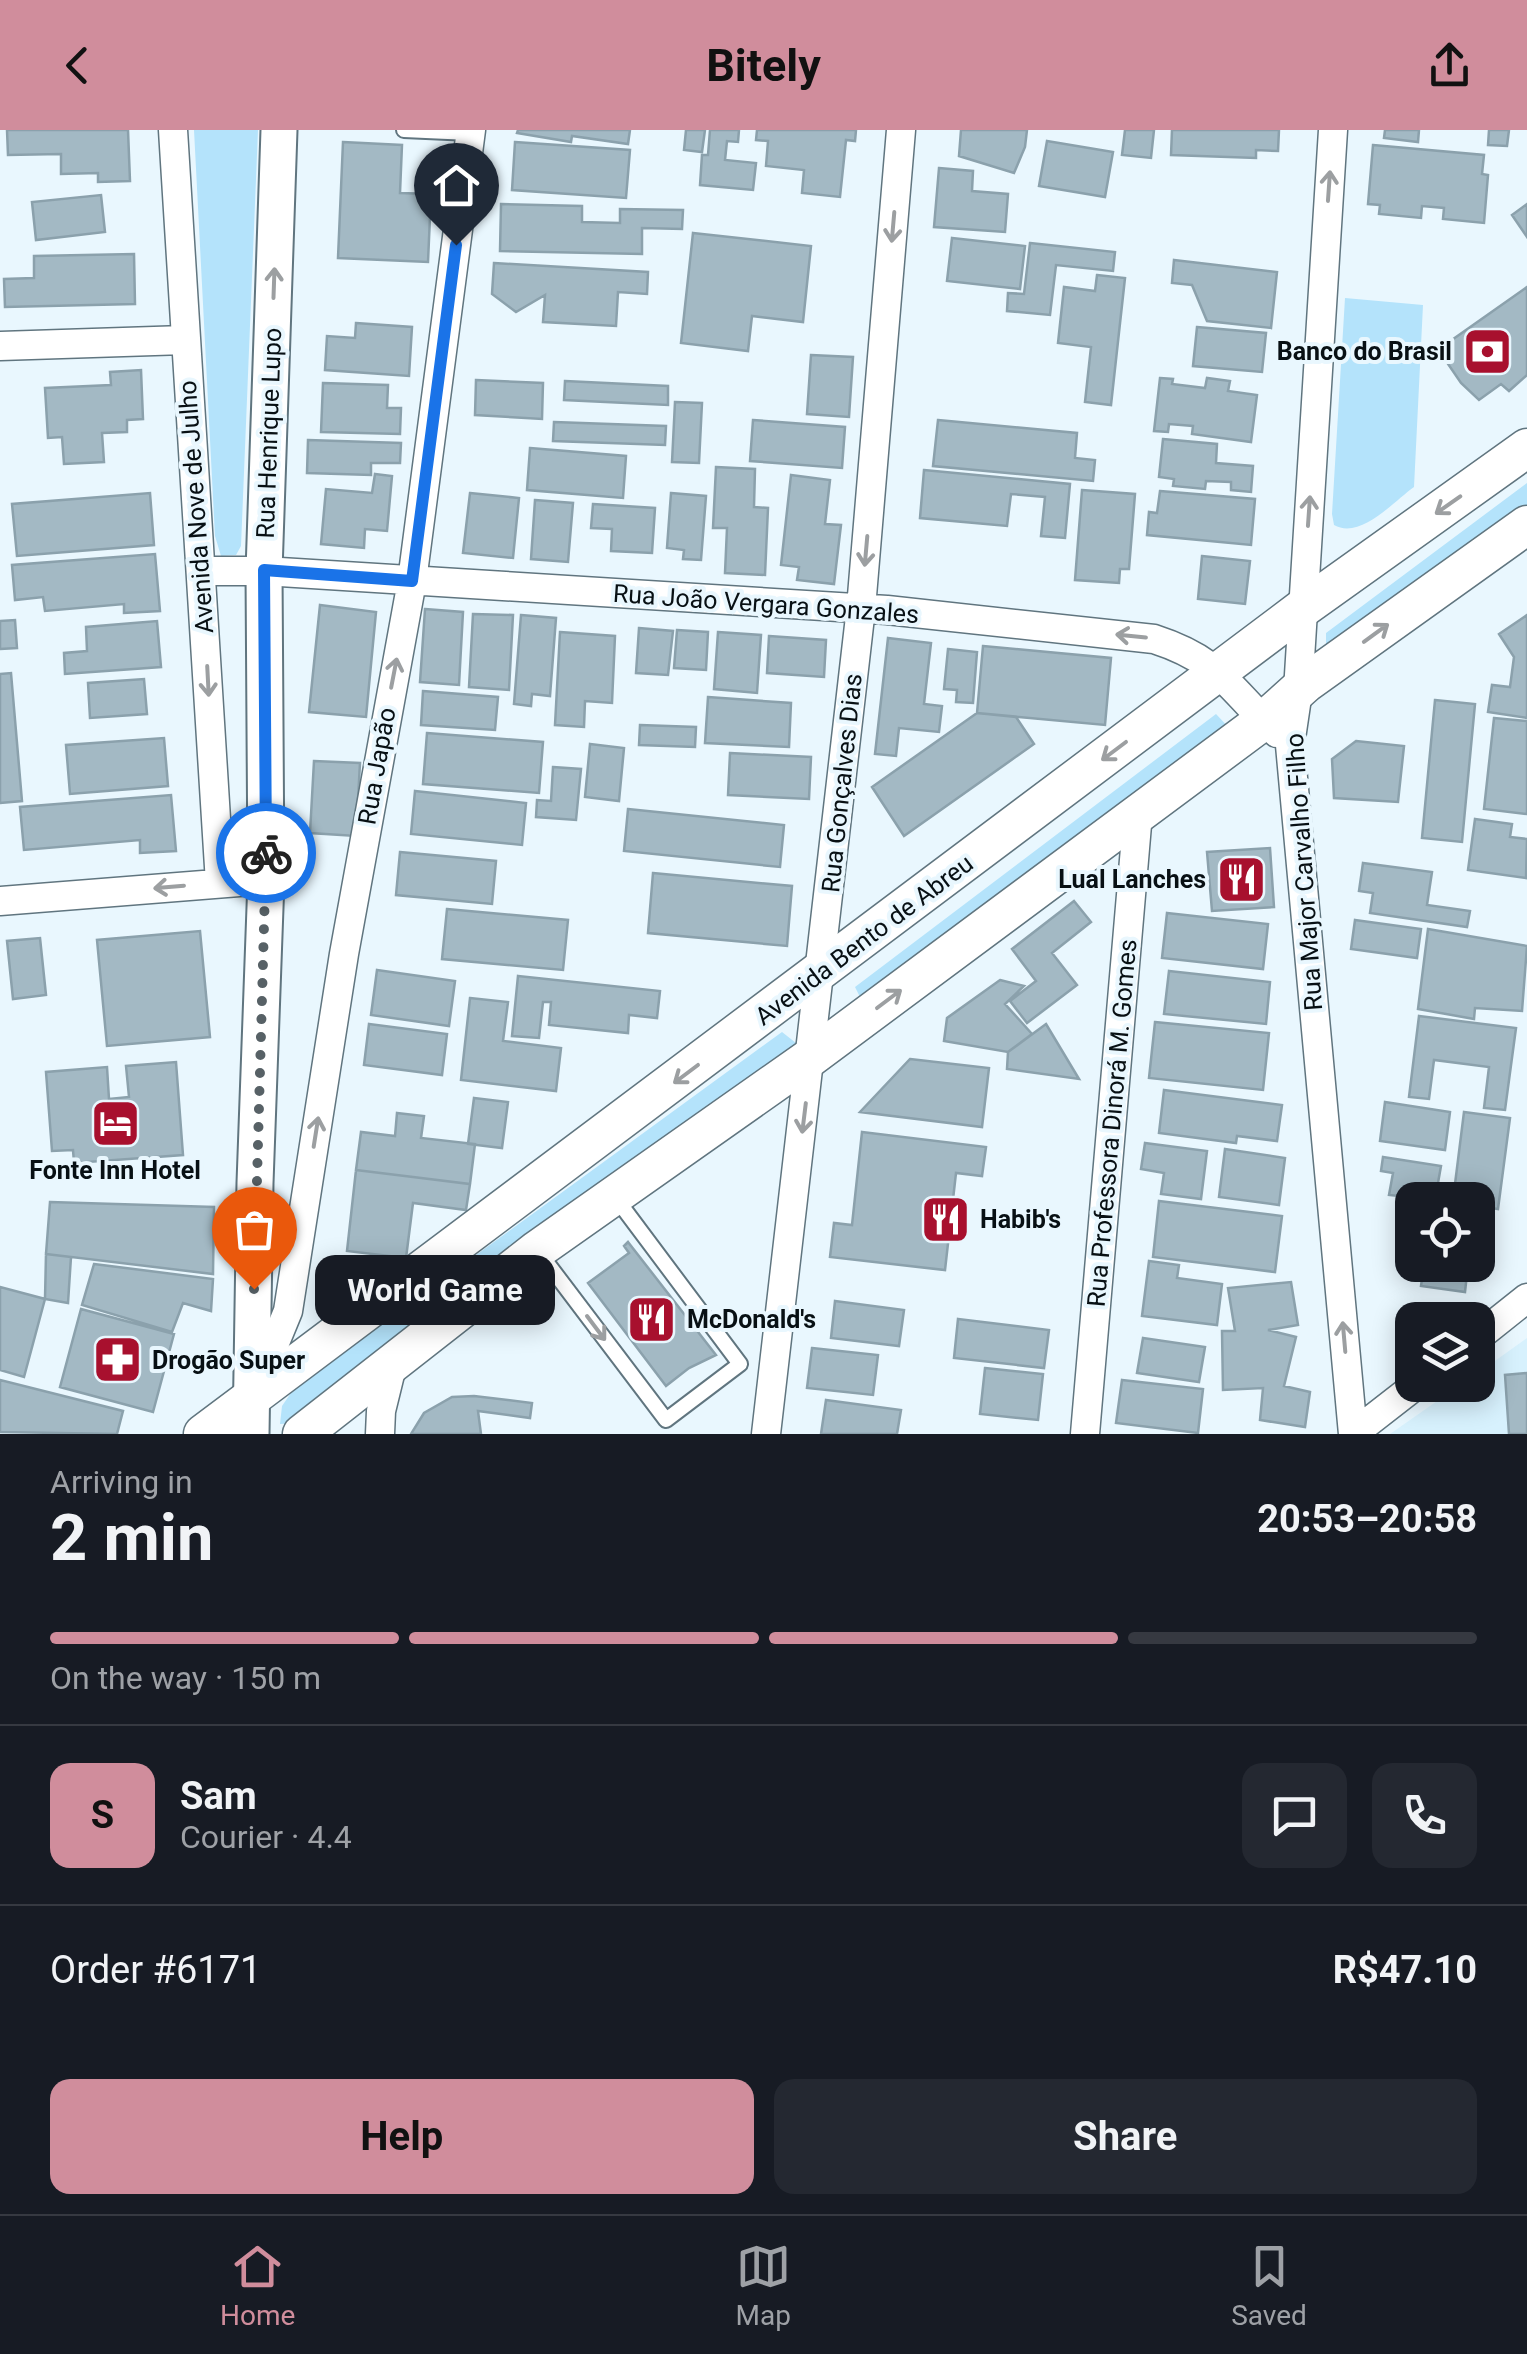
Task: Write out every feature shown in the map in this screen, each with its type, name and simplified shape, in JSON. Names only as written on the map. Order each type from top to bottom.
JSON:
[{"type":"main road","name":"Avenida Bento de Abreu","points":[[203,1434],[1303,608],[1527,448]]},
{"type":"main road","points":[[302,1434],[537,1250],[811,1057],[1138,813],[1276,732],[1298,691],[1527,525]]},
{"type":"street","name":"Avenida Nove de Julho","points":[[172,130],[220,883]]},
{"type":"street","name":"Rua Henrique Lupo","points":[[251,1434],[266,880],[264,570],[279,130]]},
{"type":"street","name":"Rua Gonçalves Dias","points":[[766,1434],[861,608],[902,130]]},
{"type":"street","points":[[1298,691],[1333,130]]},
{"type":"street","name":"Rua Japão","points":[[253,1395],[288,1311],[347,935],[412,581],[470,132]]},
{"type":"street","points":[[0,346],[185,340]]},
{"type":"street","name":"Rua João Vergara Gonzales","points":[[202,571],[264,570],[861,608],[1154,639],[1188,650],[1220,672],[1276,732]]},
{"type":"street","name":"Rua Major Carvalho Filho","points":[[1276,732],[1353,1434]]},
{"type":"street","name":"Rua Professora Dinorá M. Gomes","points":[[1085,1434],[1138,813]]},
{"type":"street","points":[[0,901],[266,880]]},
{"type":"street","points":[[1495,1323],[1527,1298]]},
{"type":"street","points":[[380,1434],[381,1411],[393,1362]]},
{"type":"street","points":[[1353,1434],[1395,1401]]},
{"type":"lane","points":[[404,130],[470,132]]},
{"type":"lane","points":[[537,1250],[666,1420],[740,1364],[614,1195]]},
{"type":"shaded area","points":[[194,130],[258,130],[241,546],[236,555],[221,556],[215,536]]},
{"type":"shaded area","points":[[1345,298],[1423,305],[1414,487],[1355,528],[1334,525],[1332,514]]},
{"type":"shaded area","points":[[1527,483],[1527,513],[1326,652],[1326,633]]},
{"type":"shaded area","points":[[1216,714],[1231,730],[864,1005],[855,987]]},
{"type":"shaded area","points":[[782,1032],[796,1043],[788,1058],[297,1423],[280,1424],[282,1406],[295,1387]]},
{"type":"shaded area","points":[[1527,1338],[1527,1434],[1390,1434],[1436,1402],[1495,1402],[1495,1361]]},
{"type":"building","points":[[7,130],[128,130],[130,181],[98,182],[98,173],[61,174],[61,154],[8,155]]},
{"type":"building","points":[[630,130],[628,144],[572,136],[571,142],[517,133]]},
{"type":"building","points":[[686,130],[705,130],[702,152],[684,150]]},
{"type":"building","points":[[710,130],[739,130],[738,142],[727,141],[725,160],[756,163],[753,190],[700,185],[702,155],[708,155]]},
{"type":"building","points":[[757,130],[856,130],[855,141],[846,140],[840,197],[802,193],[804,170],[766,166],[768,141],[756,140]]},
{"type":"building","points":[[961,130],[1027,130],[1025,147],[1014,173],[959,156]]},
{"type":"building","points":[[1125,130],[1154,130],[1151,158],[1122,155]]},
{"type":"building","points":[[1172,130],[1279,130],[1278,151],[1256,150],[1256,158],[1171,155]]},
{"type":"building","points":[[1385,130],[1419,130],[1418,142],[1384,138]]},
{"type":"building","points":[[1489,130],[1509,130],[1507,146],[1488,145]]},
{"type":"building","points":[[1047,141],[1113,152],[1105,197],[1039,186]]},
{"type":"building","points":[[343,142],[402,145],[400,193],[431,194],[428,262],[338,258]]},
{"type":"building","points":[[515,142],[630,150],[626,198],[512,190]]},
{"type":"building","points":[[1373,145],[1484,155],[1482,174],[1488,175],[1484,223],[1443,219],[1444,208],[1422,206],[1421,218],[1379,214],[1380,205],[1368,204]]},
{"type":"building","points":[[939,168],[973,171],[972,191],[1008,194],[1005,232],[934,227]]},
{"type":"building","points":[[101,195],[105,232],[36,240],[32,202]]},
{"type":"building","points":[[501,204],[582,206],[582,222],[620,223],[620,209],[683,210],[682,229],[642,228],[642,254],[500,251]]},
{"type":"building","points":[[1527,204],[1527,237],[1512,215]]},
{"type":"building","points":[[693,233],[811,246],[803,322],[752,316],[748,351],[681,343]]},
{"type":"building","points":[[952,238],[1025,246],[1020,289],[947,281]]},
{"type":"building","points":[[1030,243],[1115,252],[1113,271],[1056,265],[1050,315],[1007,311],[1008,293],[1024,294]]},
{"type":"building","points":[[134,254],[135,304],[5,307],[4,279],[34,278],[34,256]]},
{"type":"building","points":[[1174,260],[1277,272],[1271,328],[1207,321],[1192,285],[1172,283]]},
{"type":"building","points":[[494,263],[648,272],[647,294],[618,292],[616,326],[543,322],[545,295],[516,312],[492,294]]},
{"type":"building","points":[[1097,275],[1125,278],[1111,405],[1085,402],[1091,347],[1058,343],[1064,287],[1095,291]]},
{"type":"building","name":"Banco do Brasil","points":[[1527,287],[1527,375],[1509,391],[1501,384],[1479,400],[1446,361],[1449,342]]},
{"type":"building","points":[[356,323],[412,327],[409,376],[325,370],[327,336],[355,338]]},
{"type":"building","points":[[1197,327],[1266,333],[1262,372],[1193,366]]},
{"type":"building","points":[[811,355],[853,357],[849,417],[807,414]]},
{"type":"building","points":[[141,370],[143,419],[127,420],[127,432],[102,433],[104,462],[64,464],[62,437],[48,438],[45,388],[111,385],[110,372]]},
{"type":"building","points":[[1160,378],[1173,379],[1172,384],[1205,388],[1207,378],[1230,381],[1228,391],[1257,395],[1251,442],[1192,434],[1193,426],[1169,424],[1168,432],[1154,431]]},
{"type":"building","points":[[476,380],[543,383],[542,419],[475,415]]},
{"type":"building","points":[[565,381],[668,386],[668,405],[564,400]]},
{"type":"building","points":[[323,383],[388,385],[387,408],[401,408],[400,434],[321,432]]},
{"type":"building","points":[[675,402],[702,403],[699,463],[672,462]]},
{"type":"building","points":[[753,420],[845,427],[842,468],[750,461]]},
{"type":"building","points":[[938,420],[1077,433],[1075,458],[1095,460],[1093,481],[933,466]]},
{"type":"building","points":[[554,422],[666,426],[665,445],[553,441]]},
{"type":"building","points":[[1163,439],[1217,444],[1216,463],[1253,466],[1251,492],[1231,490],[1231,482],[1206,481],[1205,489],[1173,486],[1174,479],[1159,477]]},
{"type":"building","points":[[308,440],[401,443],[400,463],[371,463],[371,475],[307,473]]},
{"type":"building","points":[[530,448],[626,456],[623,498],[527,490]]},
{"type":"building","points":[[716,467],[755,469],[754,507],[768,508],[765,575],[725,573],[727,528],[713,528]]},
{"type":"building","points":[[924,470],[1070,484],[1065,538],[1041,536],[1045,497],[1011,494],[1007,526],[920,518]]},
{"type":"building","points":[[375,474],[392,476],[387,531],[365,529],[364,548],[321,544],[326,489],[372,493]]},
{"type":"building","points":[[791,475],[830,480],[825,524],[841,525],[834,584],[797,580],[799,567],[781,565]]},
{"type":"building","points":[[1082,490],[1135,494],[1129,569],[1120,569],[1119,583],[1075,580]]},
{"type":"building","points":[[1160,491],[1255,499],[1251,545],[1147,535],[1149,512],[1157,513]]},
{"type":"building","points":[[150,493],[154,545],[17,556],[12,504]]},
{"type":"building","points":[[470,493],[519,498],[513,558],[463,553]]},
{"type":"building","points":[[671,493],[706,496],[701,560],[683,559],[684,550],[667,548]]},
{"type":"building","points":[[535,500],[573,503],[568,562],[531,559]]},
{"type":"building","points":[[593,504],[655,508],[652,553],[611,551],[612,529],[591,528]]},
{"type":"building","points":[[155,554],[160,611],[124,613],[124,604],[45,611],[43,597],[15,600],[12,565]]},
{"type":"building","points":[[1202,556],[1250,561],[1245,604],[1198,599]]},
{"type":"building","points":[[320,605],[376,612],[366,717],[309,712]]},
{"type":"building","points":[[425,609],[463,612],[459,685],[420,682]]},
{"type":"building","points":[[473,614],[513,615],[509,690],[469,687]]},
{"type":"building","points":[[521,615],[556,618],[550,696],[532,694],[531,706],[514,704]]},
{"type":"building","points":[[1527,615],[1527,718],[1488,712],[1492,685],[1510,687],[1514,657],[1499,634]]},
{"type":"building","points":[[15,620],[17,648],[0,649],[0,621]]},
{"type":"building","points":[[157,621],[161,667],[65,674],[64,653],[87,651],[86,627]]},
{"type":"building","points":[[639,628],[673,631],[668,675],[636,673]]},
{"type":"building","points":[[677,630],[708,632],[706,670],[674,668]]},
{"type":"building","points":[[560,632],[615,636],[612,703],[585,701],[584,727],[555,725]]},
{"type":"building","points":[[718,632],[761,635],[757,693],[714,689]]},
{"type":"building","points":[[769,636],[826,640],[824,677],[767,673]]},
{"type":"building","points":[[888,638],[931,643],[924,704],[942,706],[939,732],[899,728],[896,756],[875,754]]},
{"type":"building","points":[[983,646],[1111,658],[1105,725],[977,713]]},
{"type":"building","points":[[948,649],[977,652],[973,703],[956,702],[957,690],[944,689]]},
{"type":"building","points":[[11,673],[22,801],[0,803],[0,674]]},
{"type":"building","points":[[144,679],[147,714],[90,718],[88,683]]},
{"type":"building","points":[[423,691],[498,697],[495,730],[421,725]]},
{"type":"building","points":[[708,697],[791,703],[789,747],[705,743]]},
{"type":"building","points":[[1435,700],[1475,704],[1462,842],[1422,838]]},
{"type":"building","points":[[977,713],[1016,717],[1034,744],[904,836],[872,787]]},
{"type":"building","points":[[1494,718],[1527,721],[1527,814],[1484,809]]},
{"type":"building","points":[[640,725],[696,727],[695,747],[639,745]]},
{"type":"building","points":[[427,733],[543,742],[539,793],[423,784]]},
{"type":"building","points":[[164,738],[168,786],[70,794],[66,745]]},
{"type":"building","points":[[1356,741],[1404,746],[1398,802],[1334,798],[1332,759]]},
{"type":"building","points":[[590,744],[624,748],[619,801],[585,797]]},
{"type":"building","points":[[730,753],[811,757],[809,799],[728,795]]},
{"type":"building","points":[[314,761],[360,763],[356,836],[310,833]]},
{"type":"building","points":[[553,767],[581,769],[576,820],[536,817],[537,800],[551,801]]},
{"type":"building","points":[[415,791],[526,803],[522,845],[411,834]]},
{"type":"building","points":[[171,795],[176,851],[140,853],[140,840],[24,850],[20,807]]},
{"type":"building","points":[[628,809],[784,825],[780,867],[624,851]]},
{"type":"building","points":[[1475,819],[1512,824],[1510,837],[1527,839],[1526,878],[1468,870]]},
{"type":"building","name":"Lual Lanches","points":[[1270,848],[1274,907],[1212,911],[1207,852]]},
{"type":"building","points":[[400,852],[496,861],[492,904],[396,895]]},
{"type":"building","points":[[1363,863],[1432,872],[1427,905],[1470,911],[1467,927],[1370,913],[1373,893],[1359,891]]},
{"type":"building","points":[[653,873],[792,886],[787,946],[648,933]]},
{"type":"building","points":[[1074,901],[1091,922],[1052,953],[1077,985],[1027,1023],[1010,1001],[1036,981],[1012,949]]},
{"type":"building","points":[[447,909],[568,920],[563,970],[442,959]]},
{"type":"building","points":[[1167,913],[1268,924],[1263,969],[1162,958]]},
{"type":"building","points":[[1355,920],[1421,929],[1417,958],[1351,949]]},
{"type":"building","points":[[1428,929],[1527,946],[1522,1011],[1475,1008],[1474,1019],[1418,1009]]},
{"type":"building","points":[[200,931],[210,1037],[107,1046],[97,940]]},
{"type":"building","points":[[40,938],[46,995],[13,999],[7,941]]},
{"type":"building","points":[[377,970],[455,981],[449,1026],[371,1015]]},
{"type":"building","points":[[1169,971],[1270,982],[1266,1024],[1164,1014]]},
{"type":"building","points":[[518,976],[660,991],[657,1018],[629,1015],[628,1033],[549,1025],[551,1002],[543,1002],[539,1038],[512,1036]]},
{"type":"building","points":[[1000,980],[1024,986],[1005,1004],[1032,1034],[1008,1052],[944,1041],[947,1018]]},
{"type":"building","points":[[470,998],[508,1002],[503,1041],[561,1048],[556,1091],[461,1080]]},
{"type":"building","points":[[1419,1016],[1516,1028],[1505,1110],[1484,1108],[1489,1067],[1434,1060],[1429,1099],[1409,1097]]},
{"type":"building","points":[[1155,1022],[1269,1033],[1263,1090],[1149,1078]]},
{"type":"building","points":[[369,1024],[447,1034],[442,1075],[364,1065]]},
{"type":"building","points":[[1046,1024],[1079,1079],[1007,1069],[1008,1052]]},
{"type":"building","points":[[910,1059],[989,1068],[982,1127],[860,1112]]},
{"type":"building","name":"Fonte Inn Hotel","points":[[176,1062],[183,1155],[74,1163],[73,1150],[52,1151],[46,1072],[107,1067],[109,1099],[129,1097],[126,1066]]},
{"type":"building","points":[[1164,1090],[1282,1105],[1277,1141],[1237,1136],[1236,1143],[1159,1133]]},
{"type":"building","points":[[474,1098],[508,1102],[502,1148],[468,1144]]},
{"type":"building","points":[[1385,1102],[1450,1112],[1445,1150],[1380,1141]]},
{"type":"building","points":[[1464,1112],[1510,1118],[1498,1209],[1495,1182],[1455,1182]]},
{"type":"building","points":[[397,1113],[424,1116],[421,1138],[475,1144],[470,1184],[356,1170],[361,1132],[395,1136]]},
{"type":"building","points":[[862,1132],[986,1147],[982,1176],[956,1173],[945,1270],[830,1257],[834,1223],[852,1225]]},
{"type":"building","points":[[1145,1143],[1207,1151],[1201,1199],[1161,1194],[1164,1173],[1141,1169]]},
{"type":"building","points":[[1225,1149],[1285,1158],[1279,1205],[1219,1197]]},
{"type":"building","points":[[1383,1157],[1441,1166],[1438,1182],[1395,1182],[1395,1196],[1389,1195],[1393,1173],[1381,1171]]},
{"type":"building","points":[[356,1170],[470,1184],[466,1210],[413,1203],[406,1258],[347,1251]]},
{"type":"building","points":[[1159,1201],[1282,1216],[1275,1272],[1153,1257]]},
{"type":"building","points":[[50,1202],[214,1207],[213,1274],[46,1254]]},
{"type":"building","name":"McDonald's","points":[[628,1242],[716,1355],[689,1368],[666,1386],[588,1283],[629,1253],[624,1246]]},
{"type":"building","points":[[46,1254],[71,1257],[68,1303],[45,1299]]},
{"type":"building","points":[[1149,1261],[1179,1265],[1177,1278],[1222,1284],[1217,1325],[1142,1316]]},
{"type":"building","points":[[94,1264],[213,1279],[211,1311],[183,1303],[172,1332],[82,1305]]},
{"type":"building","points":[[1291,1282],[1298,1325],[1268,1330],[1296,1337],[1284,1386],[1310,1392],[1305,1427],[1260,1420],[1263,1388],[1223,1390],[1222,1331],[1235,1331],[1228,1288]]},
{"type":"building","points":[[1422,1282],[1466,1282],[1465,1292],[1421,1286]]},
{"type":"building","points":[[0,1287],[45,1299],[24,1377],[0,1370]]},
{"type":"building","points":[[835,1301],[904,1310],[899,1346],[831,1338]]},
{"type":"building","name":"Drogão Super","points":[[81,1309],[174,1334],[153,1412],[60,1387]]},
{"type":"building","points":[[958,1319],[1049,1330],[1044,1368],[954,1358]]},
{"type":"building","points":[[1143,1338],[1205,1347],[1199,1382],[1137,1373]]},
{"type":"building","points":[[812,1348],[878,1355],[873,1395],[807,1388]]},
{"type":"building","points":[[985,1368],[1043,1374],[1038,1420],[980,1414]]},
{"type":"building","points":[[1527,1373],[1527,1434],[1509,1434],[1505,1375]]},
{"type":"building","points":[[0,1380],[123,1411],[117,1434],[0,1432]]},
{"type":"building","points":[[1122,1380],[1203,1389],[1198,1433],[1116,1423]]},
{"type":"building","points":[[452,1397],[532,1403],[530,1418],[478,1411],[481,1434],[411,1434],[424,1413]]},
{"type":"building","points":[[826,1400],[901,1410],[897,1434],[821,1434]]},
{"type":"way so far","points":[[254,1289],[266,853]]},
{"type":"place","name":"Banco do Brasil","points":[[1487,351]]},
{"type":"place","name":"Lual Lanches","points":[[1241,879]]},
{"type":"place","name":"Fonte Inn Hotel","points":[[115,1124]]},
{"type":"place","name":"Habib's","points":[[945,1219]]},
{"type":"place","name":"World Game","points":[[254,1289]]},
{"type":"place","name":"McDonald's","points":[[652,1319]]},
{"type":"place","name":"Drogão Super","points":[[117,1360]]},
{"type":"route","points":[[266,853],[264,570],[412,581],[456,245]]}]
